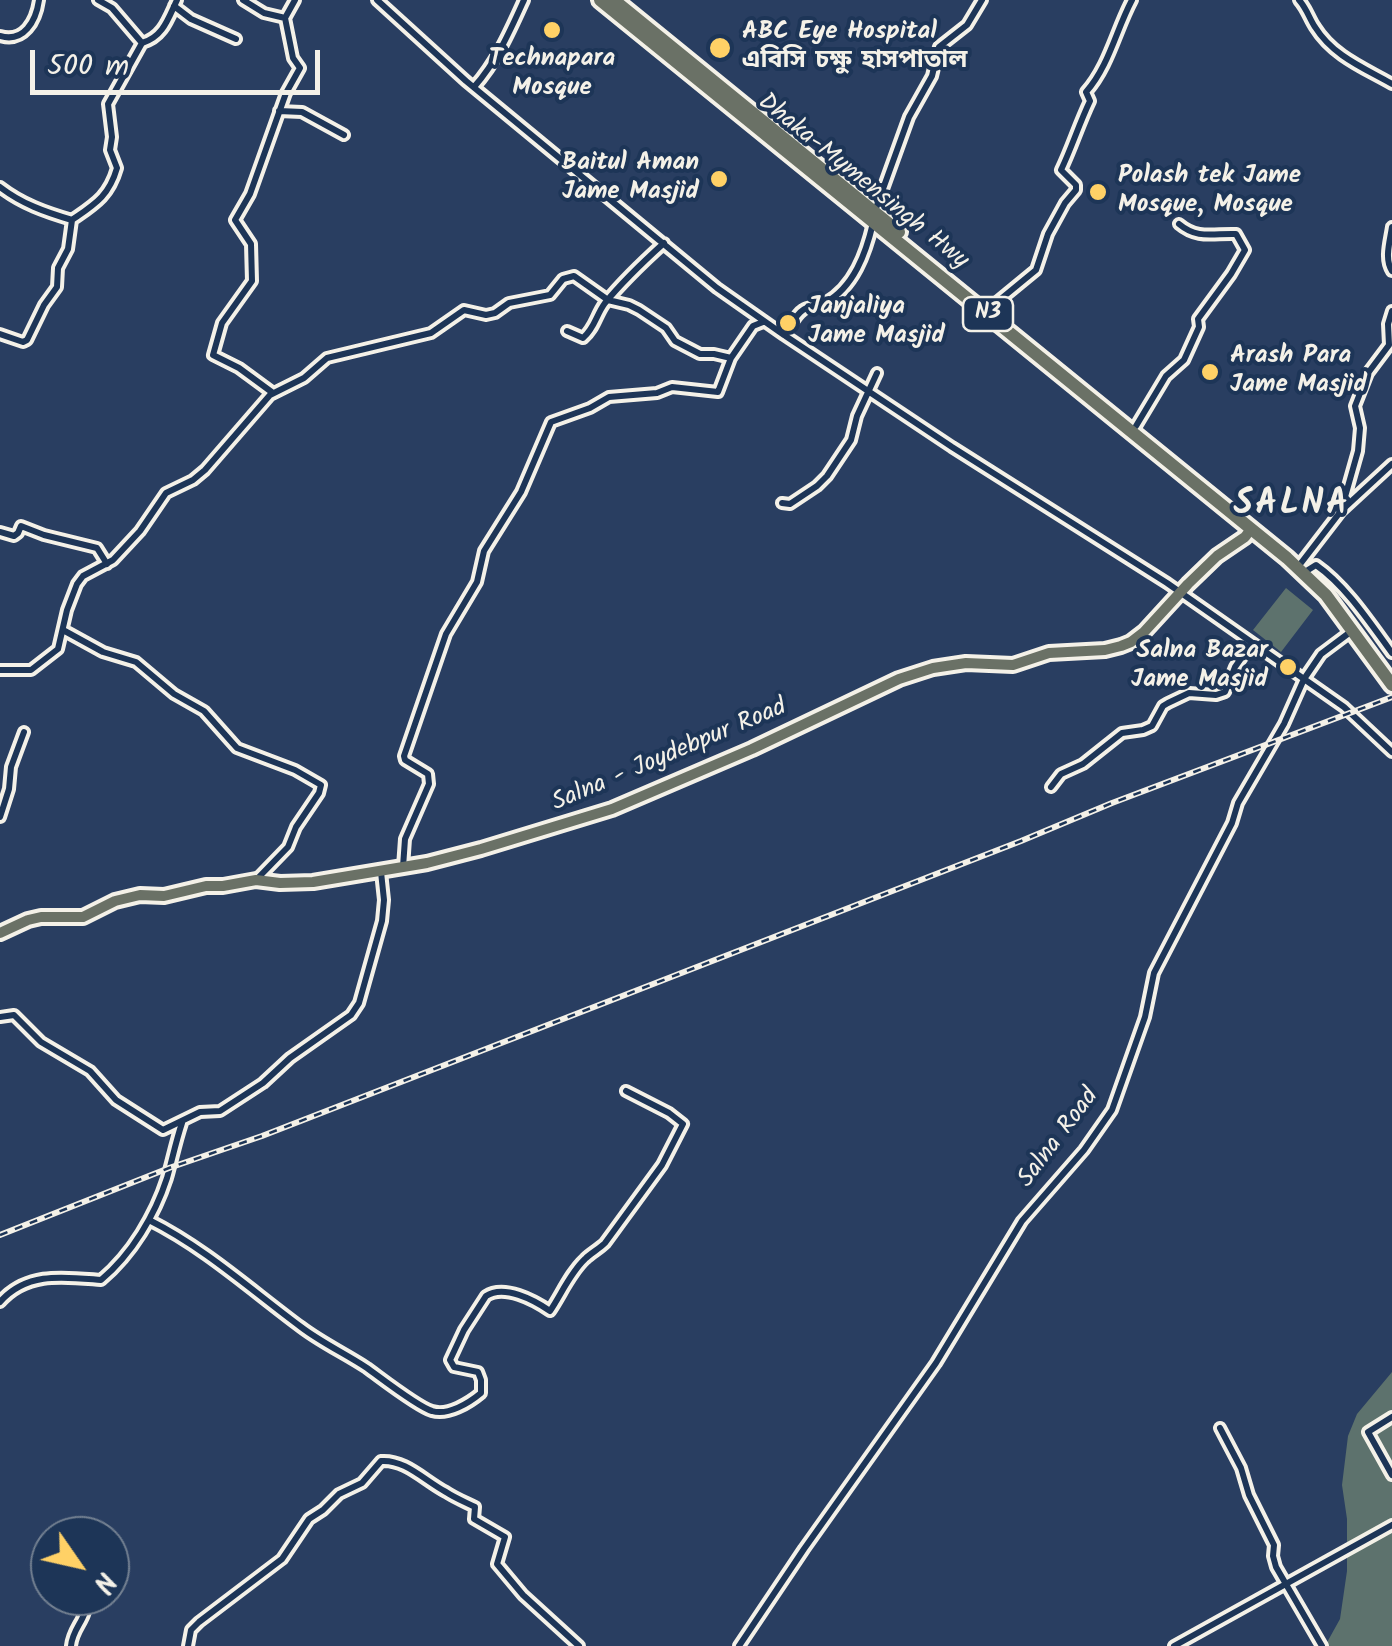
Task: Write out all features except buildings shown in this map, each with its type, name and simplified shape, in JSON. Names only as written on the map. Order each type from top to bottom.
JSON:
[{"type":"highway","name":"Dhaka-Mymensingh Hwy","points":[[600,0],[991,307],[1273,537],[1335,598],[1360,636]]},
{"type":"highway","name":"Dhaka-Mymensingh Hwy","points":[[614,0],[1287,558],[1326,594],[1360,636]]},
{"type":"highway","name":"N3","points":[[1360,636],[1392,675]]},
{"type":"highway","name":"N3","points":[[1360,636],[1392,685]]},
{"type":"main road","name":"Salna - Joydebpur Road","points":[[0,934],[41,917],[83,918],[128,897],[164,896],[256,880],[314,882],[481,849],[612,809],[933,668],[966,663],[1013,665],[1049,653],[1121,646],[1144,632],[1180,592],[1251,529]]},
{"type":"street","points":[[0,36],[8,39],[23,34],[30,27],[40,0]]},
{"type":"street","points":[[98,0],[112,8],[142,43]]},
{"type":"street","points":[[244,0],[264,13],[285,18]]},
{"type":"street","points":[[274,394],[214,355],[222,323],[252,280],[251,244],[236,220],[250,194],[286,93],[300,73],[285,18],[294,0]]},
{"type":"street","points":[[377,0],[474,88],[717,288],[868,392],[1180,592],[1344,707],[1392,752]]},
{"type":"street","points":[[474,88],[506,41],[524,0]]},
{"type":"street","points":[[784,335],[800,313],[823,304],[845,286],[864,257],[909,116],[932,76],[939,47],[967,24],[982,0]]},
{"type":"street","points":[[991,307],[1036,270],[1048,234],[1076,190],[1062,170],[1090,101],[1086,92],[1100,74],[1132,0]]},
{"type":"street","points":[[1299,0],[1314,26],[1346,60],[1392,84]]},
{"type":"street","points":[[0,334],[26,340],[58,287],[58,268],[68,249],[72,220],[105,196],[114,178],[117,168],[110,150],[108,104],[142,43],[160,33],[175,3],[192,19],[236,39]]},
{"type":"street","points":[[280,111],[306,114],[344,135]]},
{"type":"street","points":[[0,187],[40,211],[72,220]]},
{"type":"street","points":[[1136,426],[1166,376],[1184,360],[1199,327],[1198,319],[1244,250],[1236,234],[1217,232],[1202,236],[1180,224]]},
{"type":"street","points":[[1392,228],[1388,265],[1392,271]]},
{"type":"street","points":[[567,331],[587,336],[598,312],[632,271],[664,243]]},
{"type":"street","points":[[0,670],[35,668],[58,649],[67,610],[83,576],[107,564],[140,531],[166,493],[205,470],[257,409],[327,358],[431,333],[464,310],[486,315],[509,304],[550,295],[569,276],[582,280],[608,300],[639,310],[666,328],[675,341],[700,354],[731,358]]},
{"type":"street","points":[[1340,511],[1358,452],[1360,428],[1355,406],[1368,373],[1388,345],[1392,311]]},
{"type":"street","points":[[403,867],[405,839],[428,784],[428,774],[404,756],[425,692],[446,634],[480,575],[484,550],[520,492],[551,422],[590,408],[609,396],[672,387],[718,392],[731,358],[754,326],[764,321]]},
{"type":"street","points":[[782,503],[790,504],[827,476],[851,440],[857,416],[878,374]]},
{"type":"street","points":[[1305,566],[1340,511],[1392,464]]},
{"type":"street","points":[[0,532],[14,536],[21,526],[84,544],[96,548],[107,564]]},
{"type":"street","points":[[1305,566],[1316,565],[1325,571],[1392,653]]},
{"type":"street","points":[[63,630],[103,652],[136,662],[174,694],[204,712],[238,748],[321,785],[288,847],[256,880]]},
{"type":"street","name":"Salna Road","points":[[739,1646],[936,1362],[1022,1221],[1084,1150],[1112,1110],[1145,1017],[1154,973],[1232,822],[1238,802],[1321,654],[1360,636]]},
{"type":"street","points":[[1051,787],[1061,774],[1083,764],[1122,733],[1152,726],[1168,703],[1189,693],[1225,692],[1239,660],[1252,643]]},
{"type":"street","points":[[0,817],[11,767],[24,732]]},
{"type":"street","points":[[0,1016],[14,1015],[41,1042],[90,1070],[116,1100],[163,1130],[200,1112],[220,1111],[351,1015],[360,1003],[382,921],[381,870]]},
{"type":"street","points":[[149,1220],[236,1275],[300,1327],[430,1411],[446,1412],[481,1393],[478,1372],[454,1367],[450,1360],[486,1296],[498,1290],[536,1301],[550,1311],[578,1268],[606,1243],[662,1165],[683,1124],[626,1090]]},
{"type":"street","points":[[0,1302],[40,1277],[101,1280],[129,1250],[149,1220],[166,1182],[182,1122]]},
{"type":"street","points":[[1392,1417],[1368,1432],[1392,1475]]},
{"type":"street","points":[[1220,1428],[1274,1546],[1274,1562],[1322,1646]]},
{"type":"street","points":[[188,1646],[191,1630],[198,1622],[282,1559],[309,1519],[339,1494],[362,1483],[386,1459],[398,1462],[475,1507],[474,1520],[505,1537],[497,1564],[523,1595],[579,1646]]},
{"type":"street","points":[[1174,1646],[1392,1525]]},
{"type":"street","points":[[71,1646],[84,1616]]},
{"type":"green space","points":[[1286,588],[1313,610],[1281,652],[1253,630]]},
{"type":"green space","points":[[1392,1372],[1392,1646],[1325,1646],[1340,1619],[1347,1571],[1347,1519],[1342,1485],[1348,1436],[1357,1414]]},
{"type":"railway","points":[[0,1235],[1392,697]]},
{"type":"place","name":"Technapara Mosque","points":[[552,30]]},
{"type":"place","name":"ABC Eye Hospital এবিসি চক্ষু হাসপাতাল","points":[[720,48]]},
{"type":"place","name":"Baitul Aman Jame Masjid","points":[[719,179]]},
{"type":"place","name":"Polash tek Jame Mosque, Mosque","points":[[1098,192]]},
{"type":"place","name":"Janjaliya Jame Masjid","points":[[788,323]]},
{"type":"place","name":"Arash Para Jame Masjid","points":[[1210,372]]},
{"type":"place","name":"Salna Bazar Jame Masjid","points":[[1288,667]]},
{"type":"district","name":"SALNA","points":[[1292,507]]}]
